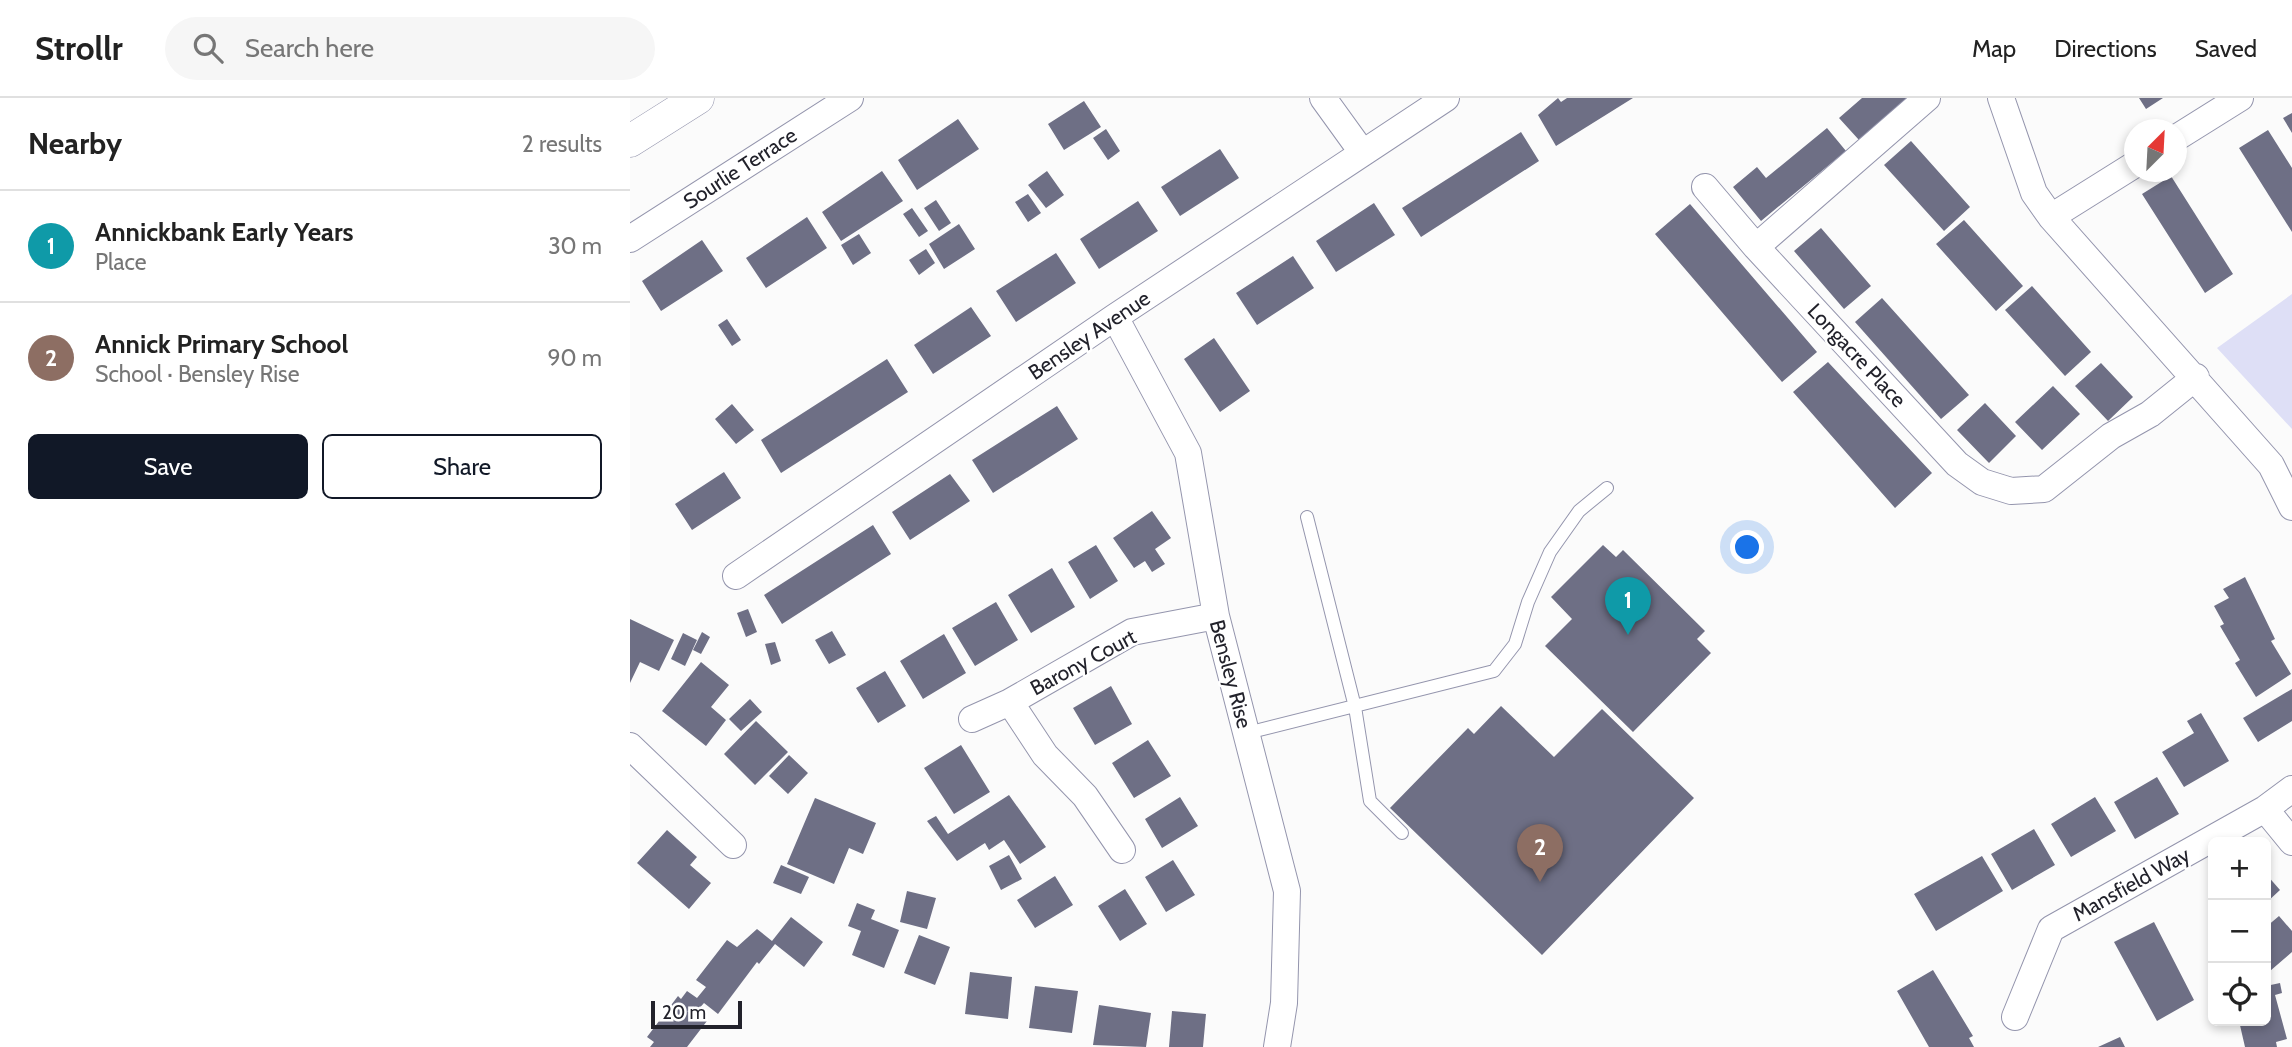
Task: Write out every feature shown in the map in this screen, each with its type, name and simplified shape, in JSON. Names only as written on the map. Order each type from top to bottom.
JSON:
[{"type":"street","points":[[630,141],[698,98]]},
{"type":"street","name":"Sourlie Terrace","points":[[630,239],[850,98]]},
{"type":"street","points":[[1324,98],[1362,152]]},
{"type":"street","name":"Bensley Avenue","points":[[736,576],[1115,317],[1446,98]]},
{"type":"street","points":[[1756,247],[1927,98]]},
{"type":"street","points":[[2001,98],[2034,193],[2051,217],[2272,465],[2292,507]]},
{"type":"street","points":[[2187,131],[2240,98]]},
{"type":"street","points":[[2051,217],[2124,171]]},
{"type":"street","name":"Longacre Place","points":[[1705,187],[1756,247],[1957,464],[1982,482],[2011,491],[2044,489],[2111,436],[2150,414],[2196,377]]},
{"type":"street","name":"Bensley Rise","points":[[1115,317],[1188,453],[1216,616],[1287,891],[1284,1003],[1277,1047]]},
{"type":"street","name":"Barony Court","points":[[1122,850],[1085,796],[1045,755],[1010,702],[1132,632],[1216,616]]},
{"type":"street","points":[[972,719],[1010,702]]},
{"type":"street","points":[[630,746],[733,845]]},
{"type":"street","name":"Mansfield Way","points":[[2015,1017],[2051,929],[2264,809],[2292,789]]},
{"type":"street","points":[[2264,809],[2292,842]]},
{"type":"lane","points":[[1247,733],[1494,671],[1515,643],[1528,602],[1550,552],[1579,511],[1607,488]]},
{"type":"lane","points":[[1307,517],[1355,706],[1370,801],[1402,833]]},
{"type":"shaded area","points":[[2292,294],[2292,429],[2217,348]]},
{"type":"building","points":[[1558,98],[1561,102],[1567,98],[1633,98],[1556,146],[1538,115]]},
{"type":"building","points":[[1862,98],[1908,98],[1859,140],[1839,118]]},
{"type":"building","points":[[2139,98],[2163,98],[2146,109]]},
{"type":"building","points":[[1084,101],[1101,127],[1064,150],[1048,124]]},
{"type":"building","points":[[2292,113],[2292,133],[2283,118]]},
{"type":"building","points":[[958,119],[979,149],[917,190],[898,160]]},
{"type":"building","points":[[1827,128],[1846,151],[1761,221],[1733,187],[1757,167],[1766,178]]},
{"type":"building","points":[[1106,129],[1120,151],[1108,160],[1093,138]]},
{"type":"building","points":[[2268,130],[2292,168],[2292,232],[2239,148]]},
{"type":"building","points":[[1521,132],[1539,161],[1421,237],[1402,208]]},
{"type":"building","points":[[1911,141],[1970,207],[1944,231],[1884,165]]},
{"type":"building","points":[[1220,149],[1239,178],[1180,216],[1161,187]]},
{"type":"building","points":[[882,171],[903,201],[841,241],[822,212]]},
{"type":"building","points":[[1047,171],[1064,195],[1046,208],[1028,185]]},
{"type":"building","points":[[2161,182],[2175,182],[2233,274],[2205,293],[2142,194]]},
{"type":"building","points":[[1028,194],[1041,213],[1028,222],[1015,202]]},
{"type":"building","points":[[936,200],[951,223],[939,231],[924,208]]},
{"type":"building","points":[[1138,201],[1158,231],[1099,269],[1080,239]]},
{"type":"building","points":[[1374,203],[1395,235],[1336,272],[1316,241]]},
{"type":"building","points":[[1690,204],[1817,352],[1782,382],[1655,234]]},
{"type":"building","points":[[912,208],[928,231],[919,237],[903,214]]},
{"type":"building","points":[[807,217],[827,248],[766,288],[746,258]]},
{"type":"building","points":[[1964,220],[2023,286],[1996,311],[1936,244]]},
{"type":"building","points":[[959,224],[975,249],[944,269],[929,244]]},
{"type":"building","points":[[1821,228],[1871,286],[1844,309],[1794,251]]},
{"type":"building","points":[[859,234],[871,253],[853,265],[841,245]]},
{"type":"building","points":[[702,240],[723,271],[661,311],[642,281]]},
{"type":"building","points":[[926,249],[935,263],[919,275],[909,260]]},
{"type":"building","points":[[1056,253],[1076,283],[1016,322],[996,291]]},
{"type":"building","points":[[1293,256],[1314,288],[1257,325],[1236,293]]},
{"type":"building","points":[[2032,286],[2091,352],[2065,376],[2005,310]]},
{"type":"building","points":[[1882,298],[1969,395],[1941,419],[1855,322]]},
{"type":"building","points":[[971,307],[991,336],[933,374],[914,345]]},
{"type":"building","points":[[727,319],[741,340],[732,346],[718,325]]},
{"type":"building","points":[[1214,338],[1250,391],[1220,412],[1184,359]]},
{"type":"building","points":[[887,359],[908,392],[781,473],[761,440]]},
{"type":"building","points":[[1828,362],[1932,473],[1895,508],[1793,392]]},
{"type":"building","points":[[2101,363],[2133,397],[2108,421],[2075,386]]},
{"type":"building","points":[[2053,386],[2080,414],[2042,450],[2015,422]]},
{"type":"building","points":[[1985,403],[2016,436],[1989,463],[1957,430]]},
{"type":"building","points":[[732,404],[754,430],[736,444],[715,419]]},
{"type":"building","points":[[1057,406],[1078,439],[993,493],[972,460]]},
{"type":"building","points":[[724,472],[741,498],[692,530],[675,504]]},
{"type":"building","points":[[950,474],[970,501],[910,540],[892,512]]},
{"type":"building","points":[[1152,511],[1171,538],[1155,549],[1165,564],[1152,572],[1145,561],[1134,568],[1113,538]]},
{"type":"building","points":[[873,525],[891,554],[782,624],[764,595]]},
{"type":"building","points":[[1096,545],[1118,581],[1090,599],[1068,562]]},
{"type":"building","points":[[1603,545],[1616,557],[1623,550],[1705,631],[1697,639],[1711,653],[1633,732],[1545,646],[1572,619],[1551,597]]},
{"type":"building","points":[[1052,568],[1075,607],[1031,633],[1008,595]]},
{"type":"building","points":[[2245,577],[2275,639],[2271,641],[2291,674],[2256,697],[2235,663],[2240,660],[2220,626],[2224,624],[2214,606],[2229,598],[2223,589]]},
{"type":"building","points":[[996,602],[1018,640],[975,666],[952,628]]},
{"type":"building","points":[[748,609],[757,632],[746,637],[737,613]]},
{"type":"building","points":[[630,619],[674,640],[659,671],[640,662],[630,683]]},
{"type":"building","points":[[832,631],[846,655],[829,664],[815,640]]},
{"type":"building","points":[[702,632],[710,637],[701,654],[693,650]]},
{"type":"building","points":[[683,633],[697,640],[685,666],[671,659]]},
{"type":"building","points":[[944,634],[966,673],[923,699],[900,661]]},
{"type":"building","points":[[775,642],[781,661],[771,665],[765,644]]},
{"type":"building","points":[[701,662],[729,685],[711,707],[726,720],[706,746],[662,711]]},
{"type":"building","points":[[885,671],[906,706],[878,723],[856,688]]},
{"type":"building","points":[[1111,686],[1132,724],[1095,745],[1073,708]]},
{"type":"building","points":[[2292,689],[2292,721],[2258,742],[2243,718]]},
{"type":"building","points":[[750,699],[762,712],[741,731],[729,719]]},
{"type":"building","points":[[1501,706],[1554,757],[1602,709],[1694,798],[1542,955],[1390,808],[1468,728],[1474,734]]},
{"type":"building","points":[[2201,713],[2229,761],[2184,787],[2162,752],[2194,733],[2187,721]]},
{"type":"building","points":[[756,721],[788,752],[755,785],[724,754]]},
{"type":"building","points":[[1148,740],[1171,776],[1134,798],[1112,763]]},
{"type":"building","points":[[961,745],[990,792],[954,814],[924,768]]},
{"type":"building","points":[[789,755],[808,773],[788,794],[769,776]]},
{"type":"building","points":[[2157,777],[2179,814],[2135,839],[2114,802]]},
{"type":"building","points":[[1009,795],[1046,847],[1020,864],[1004,840],[989,850],[985,843],[957,861],[927,821],[936,816],[948,834]]},
{"type":"building","points":[[1180,797],[1198,826],[1162,848],[1145,819]]},
{"type":"building","points":[[2095,797],[2116,831],[2071,857],[2051,824]]},
{"type":"building","points":[[815,798],[876,823],[863,854],[849,848],[834,884],[787,864]]},
{"type":"building","points":[[2034,829],[2055,865],[2012,890],[1991,854]]},
{"type":"building","points":[[667,830],[697,857],[690,865],[711,883],[689,909],[637,863]]},
{"type":"building","points":[[1009,855],[1022,879],[1001,890],[989,866]]},
{"type":"building","points":[[1982,856],[2003,891],[1936,931],[1914,894]]},
{"type":"building","points":[[1173,860],[1195,895],[1166,912],[1145,877]]},
{"type":"building","points":[[781,865],[809,877],[801,894],[773,883]]},
{"type":"building","points":[[1055,876],[1073,905],[1035,928],[1017,900]]},
{"type":"building","points":[[2271,880],[2280,890],[2271,898]]},
{"type":"building","points":[[1125,889],[1147,924],[1120,941],[1098,906]]},
{"type":"building","points":[[907,891],[936,898],[927,929],[900,922]]},
{"type":"building","points":[[857,903],[875,910],[871,919],[899,930],[884,968],[852,955],[861,931],[848,926]]},
{"type":"building","points":[[2279,916],[2292,931],[2292,952],[2271,970],[2271,963],[2271,923]]},
{"type":"building","points":[[791,917],[823,942],[804,967],[775,944],[759,964],[757,962],[718,1014],[704,1003],[696,1012],[707,1021],[687,1047],[650,1047],[654,1042],[647,1037],[678,996],[681,999],[687,991],[697,998],[706,987],[696,980],[727,940],[737,947],[757,929],[772,941]]},
{"type":"building","points":[[2154,922],[2194,1000],[2157,1021],[2114,942]]},
{"type":"building","points":[[919,935],[950,947],[935,985],[904,973]]},
{"type":"building","points":[[1933,970],[1973,1036],[1969,1038],[1974,1047],[1929,1047],[1897,991]]},
{"type":"building","points":[[970,972],[1012,977],[1008,1019],[965,1014]]},
{"type":"building","points":[[2280,983],[2282,993],[2275,995],[2287,1039],[2276,1042],[2277,1047],[2245,1047],[2240,1026],[2271,1026],[2271,985]]},
{"type":"building","points":[[1035,986],[1078,991],[1072,1033],[1029,1028]]},
{"type":"building","points":[[1099,1005],[1151,1013],[1146,1047],[1093,1045]]},
{"type":"building","points":[[1172,1011],[1206,1014],[1203,1047],[1169,1047]]},
{"type":"building","points":[[2120,1037],[2125,1047],[2098,1047]]},
{"type":"place","name":"Annickbank Early Years","points":[[1628,635]]},
{"type":"place","name":"Annick Primary School","points":[[1540,882]]}]
